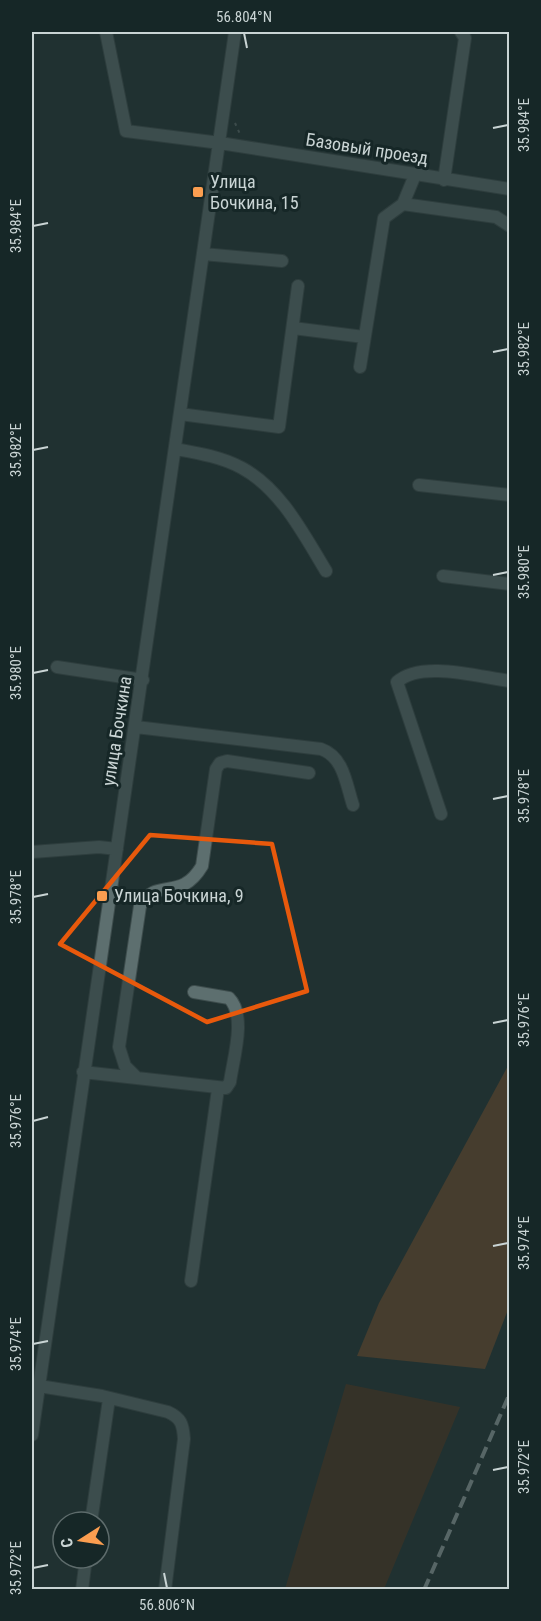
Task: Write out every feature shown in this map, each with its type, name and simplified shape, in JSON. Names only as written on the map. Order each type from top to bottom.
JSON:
[{"type":"street","name":"Базовый проезд","points":[[106,32],[126,131],[220,143],[510,189]]},
{"type":"street","name":"улица Бочкина","points":[[32,1435],[235,32]]},
{"type":"street","points":[[444,180],[465,38],[461,32]]},
{"type":"street","points":[[360,367],[384,218],[403,204],[415,175]]},
{"type":"street","points":[[403,204],[496,217],[510,226]]},
{"type":"street","points":[[203,254],[282,261]]},
{"type":"street","points":[[180,414],[279,427],[298,286]]},
{"type":"street","points":[[293,328],[364,337]]},
{"type":"street","points":[[176,449],[221,459],[253,476],[294,518],[326,571]]},
{"type":"street","points":[[419,484],[510,495]]},
{"type":"street","points":[[443,576],[510,584]]},
{"type":"street","points":[[57,667],[143,680]]},
{"type":"street","points":[[441,814],[397,682],[402,677],[425,670],[510,681]]},
{"type":"street","points":[[136,727],[321,749],[332,753],[340,764],[353,805]]},
{"type":"street","points":[[137,1078],[125,1066],[119,1047],[140,906],[146,895],[155,890],[179,888],[194,879],[202,866],[216,769],[220,763],[227,761],[309,773]]},
{"type":"street","points":[[32,852],[99,847],[117,849]]},
{"type":"street","points":[[83,1072],[218,1089],[226,1088],[230,1082],[237,1027],[236,1007],[229,998],[194,992]]},
{"type":"street","points":[[191,1281],[218,1089]]},
{"type":"street","points":[[39,1386],[168,1412],[178,1416],[182,1422],[184,1439],[165,1590]]},
{"type":"street","points":[[94,1510],[109,1399]]},
{"type":"street","points":[[82,1590],[84,1570]]},
{"type":"path","points":[[232,118],[239,133],[248,137]]},
{"type":"highlighted area","points":[[150,835],[272,844],[307,991],[207,1022],[60,944]]},
{"type":"shaded area","points":[[509,1064],[509,1307],[485,1369],[357,1356],[379,1303]]},
{"type":"shaded area","points":[[346,1384],[460,1407],[384,1589],[285,1589]]},
{"type":"railway","points":[[424,1590],[510,1393]]},
{"type":"place","name":"Улица Бочкина, 15","points":[[198,192]]},
{"type":"place","name":"Улица Бочкина, 9","points":[[102,896]]}]
